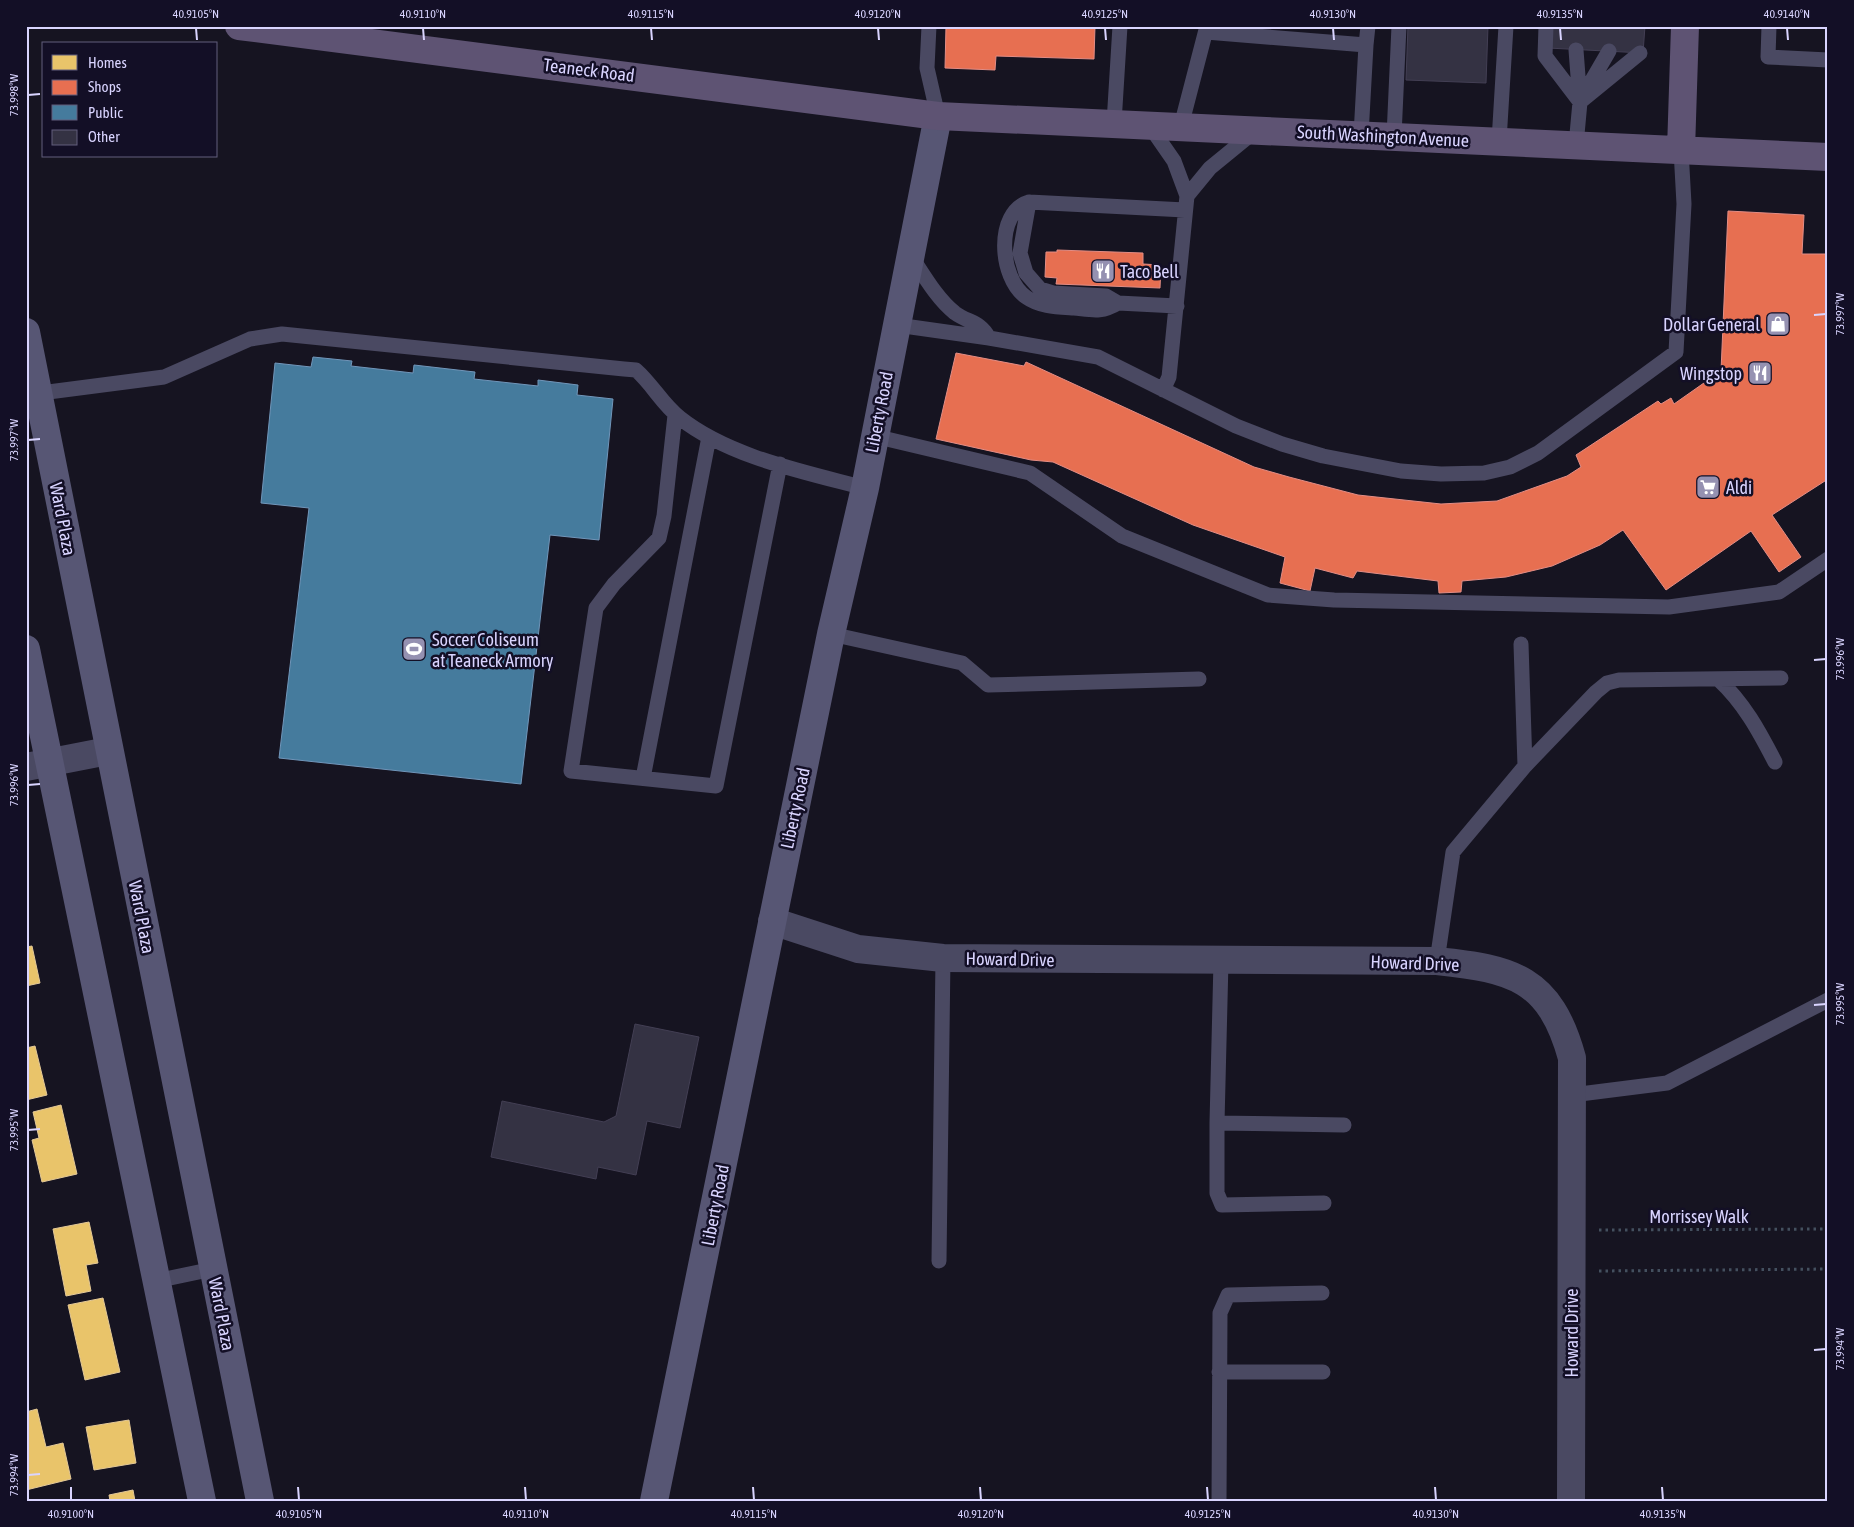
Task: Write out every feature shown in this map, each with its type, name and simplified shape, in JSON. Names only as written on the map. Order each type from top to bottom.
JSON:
[{"type":"main road","points":[[1681,150],[1685,26]]},
{"type":"main road","name":"Teaneck Road","points":[[248,27],[938,116]]},
{"type":"main road","name":"South Washington Avenue","points":[[938,116],[1828,157]]},
{"type":"street","name":"Liberty Road","points":[[654,1501],[831,634],[865,488],[938,116]]},
{"type":"street","name":"Ward Plaza","points":[[26,332],[32,394],[108,751],[260,1501]]},
{"type":"street","points":[[26,649],[37,765],[156,1281],[202,1501]]},
{"type":"street","points":[[37,765],[108,751]]},
{"type":"street","name":"Howard Drive","points":[[772,920],[858,949],[943,958],[1437,961],[1482,966],[1517,978],[1548,1002],[1565,1033],[1572,1058],[1571,1501]]},
{"type":"lane","points":[[929,26],[927,68],[938,116]]},
{"type":"lane","points":[[1114,123],[1120,26]]},
{"type":"lane","points":[[1361,135],[1368,26]]},
{"type":"lane","points":[[1394,136],[1399,26]]},
{"type":"lane","points":[[1498,141],[1506,26]]},
{"type":"lane","points":[[1546,26],[1545,56],[1580,102]]},
{"type":"lane","points":[[1769,26],[1768,57],[1828,60]]},
{"type":"lane","points":[[1180,126],[1206,29],[1289,32],[1366,44]]},
{"type":"lane","points":[[1576,50],[1580,102],[1576,145]]},
{"type":"lane","points":[[1580,102],[1609,51]]},
{"type":"lane","points":[[1580,102],[1640,53]]},
{"type":"lane","points":[[1148,125],[1174,161],[1186,203],[1169,377],[1163,390]]},
{"type":"lane","points":[[1186,203],[1210,168],[1258,130]]},
{"type":"lane","points":[[896,325],[989,338],[1098,357],[1236,426],[1282,444],[1323,456],[1401,471],[1441,474],[1484,473],[1510,467],[1538,453],[1676,352],[1684,204],[1681,150]]},
{"type":"lane","points":[[1177,306],[1118,303],[1106,296],[1053,293],[1040,290],[1026,273],[1020,253],[1029,202],[1186,203]]},
{"type":"lane","points":[[911,255],[930,284],[954,312],[984,327],[989,338]]},
{"type":"lane","points":[[32,394],[164,377],[250,339],[282,334],[636,370],[662,402],[676,415],[709,437],[780,464],[865,488]]},
{"type":"lane","points":[[676,415],[659,538],[614,584],[596,608],[571,771],[716,786],[780,464]]},
{"type":"lane","points":[[874,436],[1030,473],[1122,536],[1268,595],[1334,600],[1669,607],[1779,592],[1828,559]]},
{"type":"lane","points":[[643,778],[709,437]]},
{"type":"lane","points":[[831,634],[962,663],[988,685],[1199,679]]},
{"type":"lane","points":[[1521,644],[1525,766]]},
{"type":"lane","points":[[1437,961],[1453,852],[1525,766],[1596,692],[1607,683],[1619,680],[1781,678]]},
{"type":"lane","points":[[1718,679],[1734,694],[1749,713],[1775,762]]},
{"type":"lane","points":[[939,1261],[943,958]]},
{"type":"lane","points":[[1221,961],[1216,1123],[1217,1193],[1222,1205],[1324,1203]]},
{"type":"lane","points":[[1572,1095],[1667,1083],[1828,1000]]},
{"type":"lane","points":[[1216,1123],[1344,1126]]},
{"type":"lane","points":[[156,1281],[213,1269]]},
{"type":"lane","points":[[1219,1501],[1220,1312],[1228,1295],[1322,1293]]},
{"type":"lane","points":[[1219,1372],[1323,1372]]},
{"type":"path","name":"Morrissey Walk","points":[[1571,1230],[1828,1229]]},
{"type":"path","points":[[1571,1271],[1828,1269]]},
{"type":"building: Homes","points":[[32,946],[40,983],[26,986],[26,947]]},
{"type":"building: Homes","points":[[35,1046],[47,1095],[26,1100],[26,1048]]},
{"type":"building: Homes","points":[[61,1105],[77,1174],[42,1182],[32,1140],[39,1138],[33,1112]]},
{"type":"building: Homes","points":[[89,1222],[98,1263],[86,1265],[91,1291],[66,1296],[53,1229]]},
{"type":"building: Homes","points":[[103,1298],[120,1372],[85,1380],[68,1305]]},
{"type":"building: Homes","points":[[37,1409],[46,1447],[63,1443],[71,1479],[26,1490],[26,1412]]},
{"type":"building: Homes","points":[[129,1420],[136,1463],[94,1470],[86,1427]]},
{"type":"building: Homes","points":[[133,1490],[135,1501],[110,1501],[109,1495]]},
{"type":"building: Shops","points":[[946,26],[1095,26],[1094,59],[996,56],[995,70],[945,68]]},
{"type":"building: Shops","points":[[1728,211],[1804,215],[1802,254],[1828,254],[1828,479],[1772,515],[1801,557],[1779,572],[1751,531],[1666,590],[1623,530],[1600,545],[1552,566],[1506,577],[1462,581],[1461,592],[1439,593],[1438,581],[1357,571],[1353,578],[1315,568],[1310,591],[1280,583],[1285,557],[1193,525],[1053,462],[1031,460],[936,439],[956,353],[1024,366],[1026,362],[1254,467],[1289,477],[1358,495],[1441,504],[1497,501],[1567,476],[1581,467],[1576,455],[1658,401],[1661,404],[1671,398],[1674,404],[1721,371]]},
{"type":"building: Shops","name":"Taco Bell","points":[[1057,250],[1143,253],[1143,264],[1161,265],[1160,288],[1056,284],[1057,278],[1045,277],[1046,252],[1057,252]]},
{"type":"building: Public","name":"Soccer Coliseum at Teaneck Armory","points":[[313,357],[352,361],[351,366],[413,373],[414,365],[475,372],[474,379],[538,386],[538,380],[578,385],[577,395],[613,399],[599,540],[550,535],[521,784],[279,758],[309,508],[261,503],[275,363],[311,367]]},
{"type":"building: Other","points":[[1408,26],[1488,26],[1486,83],[1406,80]]},
{"type":"building: Other","points":[[1549,26],[1645,26],[1643,53],[1548,48]]},
{"type":"building: Other","points":[[635,1024],[699,1037],[680,1128],[647,1121],[636,1175],[598,1167],[596,1179],[491,1157],[502,1101],[604,1122],[616,1116]]},
{"type":"place","name":"Taco Bell","points":[[1103,271]]},
{"type":"place","name":"Dollar General","points":[[1778,324]]},
{"type":"place","name":"Wingstop","points":[[1760,373]]},
{"type":"place","name":"Aldi","points":[[1708,487]]},
{"type":"place","name":"Soccer Coliseum at Teaneck Armory","points":[[414,649]]}]
